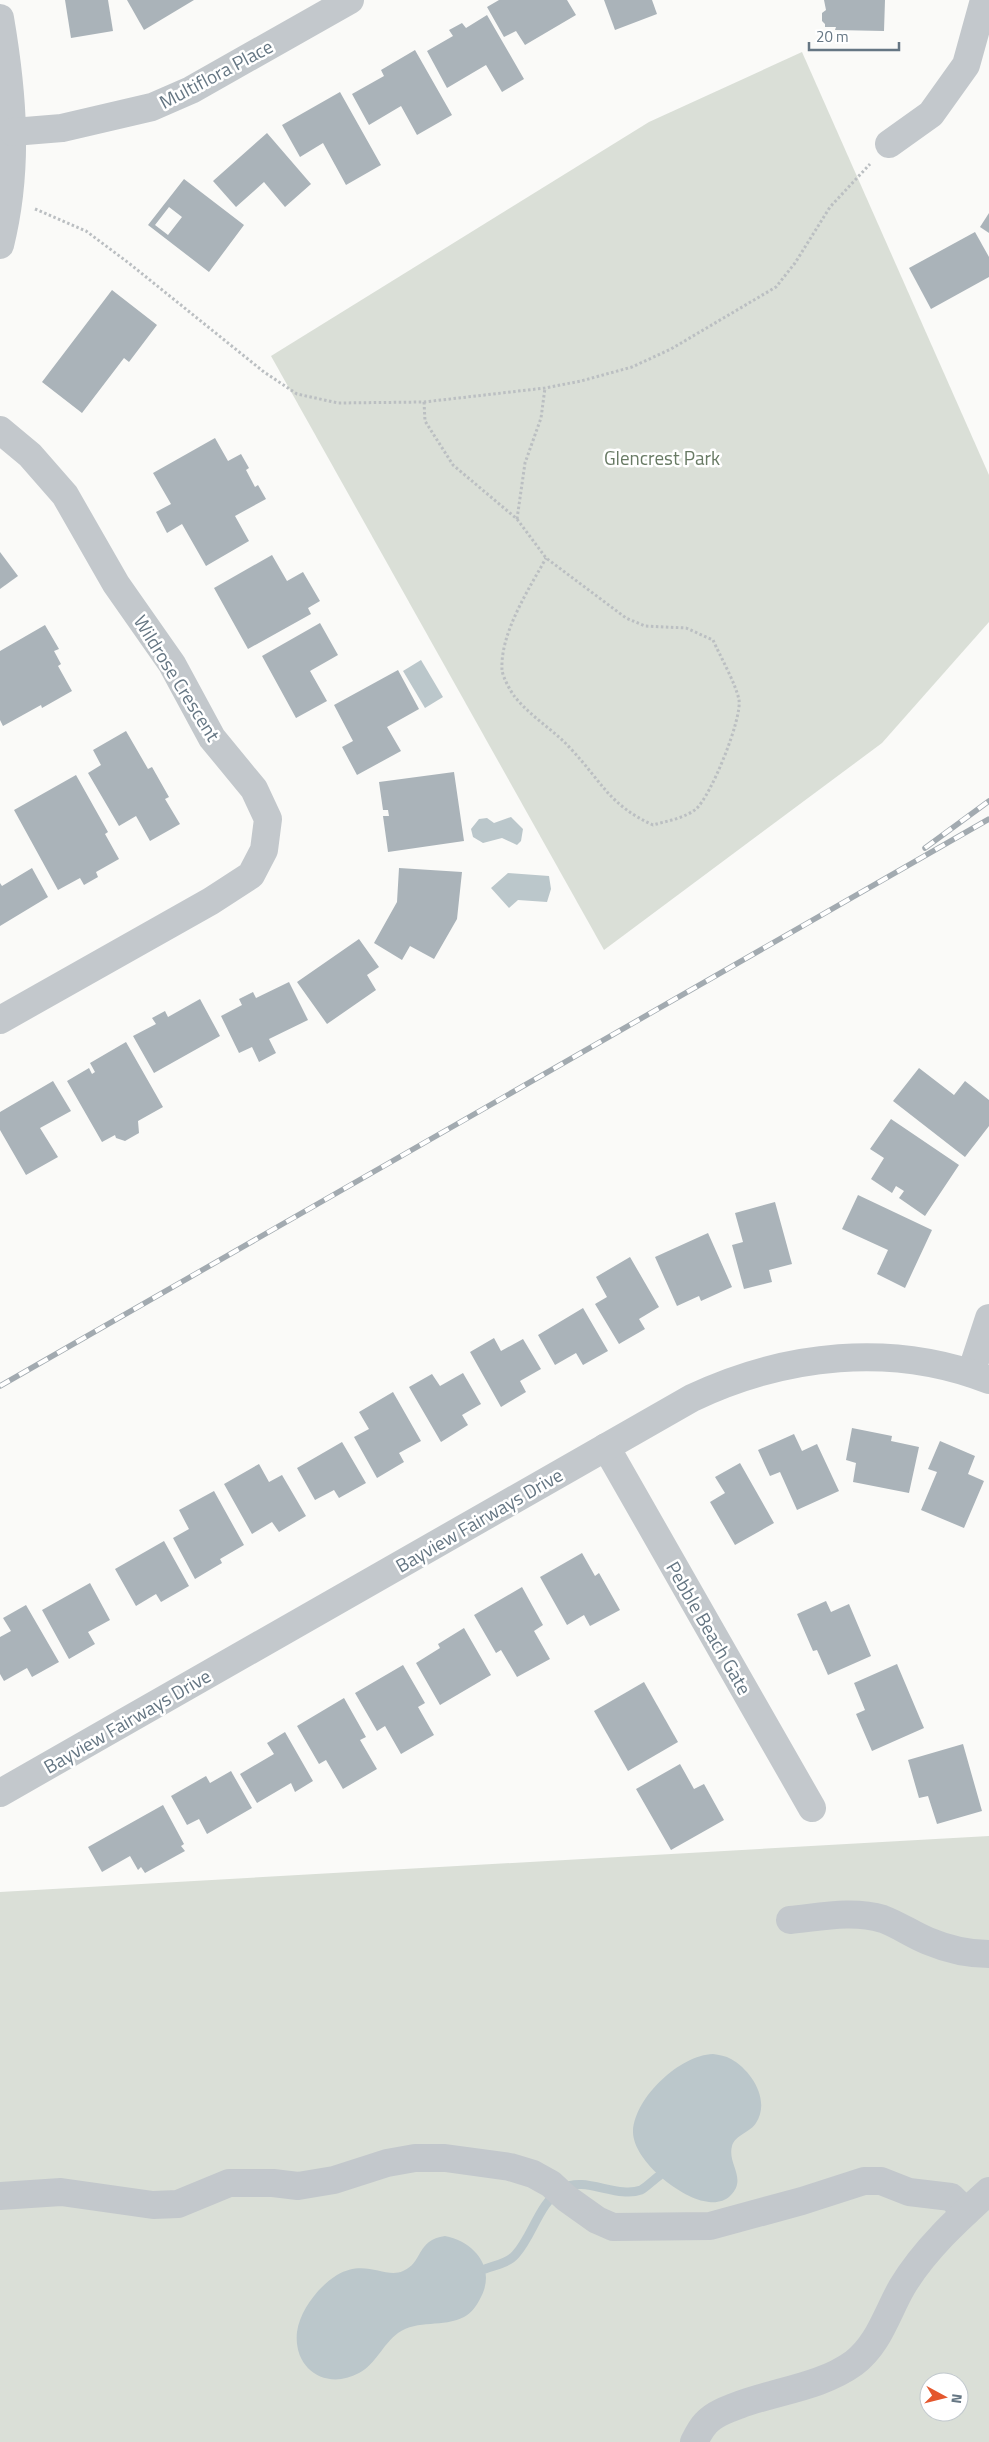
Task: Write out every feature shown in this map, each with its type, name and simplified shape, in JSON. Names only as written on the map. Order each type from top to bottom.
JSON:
[{"type":"street","name":"Multiflora Place","points":[[14,132],[62,128],[152,107],[191,90],[350,0]]},
{"type":"street","points":[[889,144],[932,114],[966,65],[984,0]]},
{"type":"street","points":[[0,18],[12,97],[14,132],[9,199],[0,245]]},
{"type":"street","name":"Wildrose Crescent","points":[[0,430],[30,455],[65,495],[116,584],[172,664],[212,738],[254,789],[268,819],[264,850],[251,875],[211,901],[0,1020]]},
{"type":"street","points":[[980,1377],[989,1318]]},
{"type":"street","name":"Bayview Fairways Drive","points":[[0,1793],[692,1398],[722,1384],[781,1366],[836,1358],[872,1358],[934,1364],[980,1377]]},
{"type":"street","name":"Pebble Beach Gate","points":[[606,1447],[812,1808]]},
{"type":"street","points":[[790,1920],[843,1914],[864,1915],[883,1919],[929,1942],[960,1950],[989,1954]]},
{"type":"street","points":[[0,2196],[61,2192],[153,2205],[178,2204],[229,2183],[266,2182],[298,2186],[334,2180],[387,2163],[414,2158],[445,2158],[510,2167],[533,2174],[597,2220],[613,2227],[710,2226],[735,2221],[864,2181],[881,2181],[909,2192],[951,2196],[966,2212]]},
{"type":"street","points":[[694,2442],[706,2422],[724,2410],[823,2379],[854,2363],[867,2349],[887,2321],[902,2287],[921,2259],[989,2191]]},
{"type":"path","points":[[9,199],[86,231],[264,372],[297,394],[338,404],[424,402],[545,388],[632,367],[671,348],[776,287],[795,263],[830,207],[889,144]]},
{"type":"path","points":[[517,519],[525,463],[541,418],[545,388]]},
{"type":"path","points":[[424,402],[425,421],[453,465],[517,519],[546,558],[626,618],[645,626],[686,628],[712,640],[739,700],[735,729],[707,795],[696,809],[679,818],[653,825],[632,815],[608,796],[583,762],[563,740],[538,722],[514,696],[502,672],[506,640],[522,602],[546,558]]},
{"type":"green space","name":"Glencrest Park","points":[[802,52],[989,475],[989,622],[882,743],[604,950],[271,356],[649,122]]},
{"type":"green space","points":[[989,1836],[989,2442],[0,2442],[0,1892]]},
{"type":"shaded area","points":[[421,660],[443,697],[425,708],[403,671]]},
{"type":"shaded area","points":[[511,817],[523,829],[521,841],[517,845],[502,838],[483,843],[473,837],[471,829],[479,819],[487,818],[494,823]]},
{"type":"shaded area","points":[[508,873],[549,876],[551,889],[547,902],[518,900],[509,908],[491,888]]},
{"type":"shaded area","points":[[713,2054],[729,2058],[745,2070],[757,2086],[761,2105],[760,2114],[754,2126],[736,2139],[732,2146],[731,2153],[737,2177],[735,2190],[726,2199],[712,2202],[698,2200],[660,2177],[641,2154],[635,2142],[633,2131],[642,2105],[661,2080],[687,2062],[700,2056]]},
{"type":"shaded area","points":[[445,2236],[456,2239],[474,2250],[484,2267],[486,2276],[485,2286],[478,2303],[469,2313],[456,2320],[414,2326],[398,2333],[365,2369],[347,2378],[324,2378],[306,2366],[300,2357],[297,2345],[297,2332],[306,2307],[324,2285],[337,2275],[357,2268],[389,2273],[403,2271],[414,2263],[429,2242]]},
{"type":"building","points":[[65,0],[108,0],[113,31],[71,38]]},
{"type":"building","points":[[127,0],[194,0],[144,30]]},
{"type":"building","points":[[499,0],[567,0],[576,15],[525,45],[516,31],[504,37],[487,7]]},
{"type":"building","points":[[604,0],[652,0],[657,14],[615,30]]},
{"type":"building","points":[[824,0],[885,0],[884,31],[835,30],[836,27],[825,27],[822,21],[822,13],[826,10]]},
{"type":"building","points":[[487,15],[524,79],[502,92],[486,65],[447,88],[427,51],[453,36],[449,30],[462,23],[466,28]]},
{"type":"building","points":[[415,50],[452,115],[417,135],[401,106],[369,125],[352,94],[384,76],[381,70]]},
{"type":"building","points":[[340,92],[381,165],[346,185],[323,143],[300,157],[282,125]]},
{"type":"building","points":[[267,133],[311,184],[285,207],[264,182],[236,207],[213,181]]},
{"type":"building","points":[[184,179],[244,225],[209,272],[148,225]],"holes":[[[169,207],[182,217],[168,235],[155,225]]]},
{"type":"building","points":[[989,213],[989,233],[980,227]]},
{"type":"building","points":[[975,232],[989,257],[989,277],[931,309],[909,268]]},
{"type":"building","points":[[112,290],[157,325],[129,362],[124,358],[82,413],[42,382]]},
{"type":"building","points":[[215,438],[228,461],[241,454],[249,468],[246,470],[255,487],[258,485],[266,499],[235,516],[249,541],[206,566],[182,524],[167,533],[156,512],[171,504],[153,473]]},
{"type":"building","points":[[0,552],[18,576],[0,589]]},
{"type":"building","points":[[272,555],[287,581],[303,572],[320,601],[308,608],[311,614],[248,649],[214,588]]},
{"type":"building","points":[[320,623],[338,655],[310,671],[327,701],[296,718],[262,656]]},
{"type":"building","points":[[45,625],[59,649],[54,651],[61,664],[58,666],[72,691],[42,708],[41,705],[3,726],[0,720],[0,651]]},
{"type":"building","points":[[398,670],[419,709],[387,727],[401,751],[357,775],[342,747],[353,741],[334,705]]},
{"type":"building","points":[[126,731],[148,769],[152,767],[169,797],[165,799],[180,824],[150,841],[136,816],[119,826],[88,773],[101,765],[93,750]]},
{"type":"building","points":[[454,772],[464,841],[388,852],[383,816],[389,816],[388,810],[383,810],[379,782]]},
{"type":"building","points":[[76,775],[108,832],[105,834],[119,859],[96,872],[98,877],[84,885],[80,878],[58,890],[14,810]]},
{"type":"building","points":[[32,868],[48,897],[0,926],[0,883],[2,886]]},
{"type":"building","points":[[399,868],[462,872],[457,919],[434,959],[410,946],[402,960],[374,943],[397,902]]},
{"type":"building","points":[[359,939],[379,967],[367,975],[376,990],[327,1024],[297,982]]},
{"type":"building","points":[[289,982],[308,1020],[269,1039],[276,1053],[259,1062],[252,1047],[239,1053],[221,1016],[242,1005],[239,999],[253,992],[256,998]]},
{"type":"building","points":[[200,999],[220,1036],[154,1073],[133,1036],[156,1024],[152,1018],[165,1011],[168,1017]]},
{"type":"building","points":[[126,1042],[163,1107],[138,1121],[139,1133],[125,1141],[116,1138],[115,1135],[102,1142],[67,1081],[89,1068],[92,1074],[95,1072],[90,1063]]},
{"type":"building","points":[[919,1068],[954,1095],[965,1081],[989,1100],[989,1126],[965,1157],[893,1101]]},
{"type":"building","points":[[53,1081],[71,1111],[40,1128],[58,1157],[26,1175],[0,1130],[0,1112]]},
{"type":"building","points":[[891,1119],[959,1165],[925,1216],[899,1198],[904,1191],[896,1186],[892,1193],[871,1179],[884,1158],[870,1149]]},
{"type":"building","points":[[858,1195],[932,1230],[905,1288],[877,1274],[888,1250],[842,1229]]},
{"type":"building","points":[[775,1202],[792,1264],[769,1270],[772,1282],[744,1289],[732,1245],[743,1242],[735,1213]]},
{"type":"building","points":[[708,1233],[732,1287],[701,1301],[699,1296],[677,1306],[655,1257]]},
{"type":"building","points":[[630,1257],[659,1307],[639,1319],[645,1329],[619,1344],[595,1304],[607,1297],[596,1277]]},
{"type":"building","points":[[583,1308],[608,1351],[583,1365],[576,1353],[555,1365],[538,1335]]},
{"type":"building","points":[[494,1338],[501,1351],[523,1339],[541,1369],[520,1381],[526,1392],[501,1407],[470,1352]]},
{"type":"building","points":[[463,1373],[481,1404],[462,1415],[468,1425],[441,1442],[409,1387],[432,1374],[440,1386]]},
{"type":"building","points":[[393,1392],[421,1441],[399,1453],[404,1462],[377,1478],[354,1437],[369,1429],[359,1412]]},
{"type":"building","points":[[852,1428],[892,1436],[891,1441],[919,1447],[909,1493],[853,1482],[856,1463],[846,1460]]},
{"type":"building","points":[[794,1434],[802,1451],[817,1444],[839,1491],[797,1510],[780,1472],[770,1476],[758,1450]]},
{"type":"building","points":[[940,1441],[975,1456],[968,1474],[984,1481],[964,1528],[921,1510],[937,1472],[928,1469]]},
{"type":"building","points":[[342,1442],[366,1483],[339,1498],[334,1490],[315,1500],[297,1468]]},
{"type":"building","points":[[740,1463],[774,1523],[735,1545],[710,1502],[725,1493],[715,1477]]},
{"type":"building","points":[[259,1464],[269,1482],[282,1475],[306,1516],[279,1532],[272,1522],[252,1534],[224,1484]]},
{"type":"building","points":[[214,1491],[244,1545],[220,1559],[222,1563],[195,1579],[173,1538],[189,1529],[179,1510]]},
{"type":"building","points":[[164,1541],[189,1586],[161,1602],[156,1594],[136,1606],[115,1569]]},
{"type":"building","points":[[582,1553],[595,1576],[599,1573],[620,1610],[590,1626],[584,1615],[567,1625],[540,1577]]},
{"type":"building","points":[[90,1583],[110,1620],[88,1632],[95,1644],[69,1659],[42,1610]]},
{"type":"building","points":[[522,1587],[543,1625],[534,1631],[550,1659],[517,1677],[501,1650],[496,1653],[474,1615]]},
{"type":"building","points":[[826,1601],[831,1612],[849,1604],[871,1656],[828,1675],[817,1650],[813,1651],[797,1614]]},
{"type":"building","points":[[26,1605],[59,1662],[32,1677],[27,1668],[4,1681],[0,1674],[0,1637],[11,1631],[3,1618]]},
{"type":"building","points":[[464,1628],[491,1675],[440,1705],[416,1663],[440,1648],[438,1644]]},
{"type":"building","points":[[897,1664],[924,1728],[872,1751],[856,1714],[865,1710],[854,1683]]},
{"type":"building","points":[[403,1665],[425,1703],[418,1707],[434,1735],[401,1754],[385,1726],[377,1731],[355,1693]]},
{"type":"building","points":[[644,1682],[678,1742],[628,1771],[594,1711]]},
{"type":"building","points":[[344,1698],[366,1737],[360,1740],[377,1769],[343,1789],[326,1760],[319,1764],[297,1726]]},
{"type":"building","points":[[285,1732],[313,1781],[295,1792],[291,1783],[257,1803],[240,1774],[274,1754],[267,1743]]},
{"type":"building","points":[[963,1744],[982,1811],[937,1824],[928,1796],[919,1798],[908,1760]]},
{"type":"building","points":[[680,1764],[694,1789],[704,1784],[724,1820],[671,1850],[636,1789]]},
{"type":"building","points":[[231,1771],[252,1808],[207,1834],[199,1819],[187,1825],[171,1796],[206,1776],[210,1783]]},
{"type":"building","points":[[163,1805],[184,1844],[181,1846],[185,1851],[145,1873],[141,1867],[138,1870],[130,1856],[102,1872],[88,1847]]},
{"type":"waterway","points":[[485,2269],[506,2262],[513,2257],[522,2246],[548,2202],[562,2189],[571,2185],[580,2185],[632,2192],[643,2189],[659,2176]]},
{"type":"railway","points":[[925,848],[989,801]]},
{"type":"railway","points":[[0,1386],[989,819]]}]
